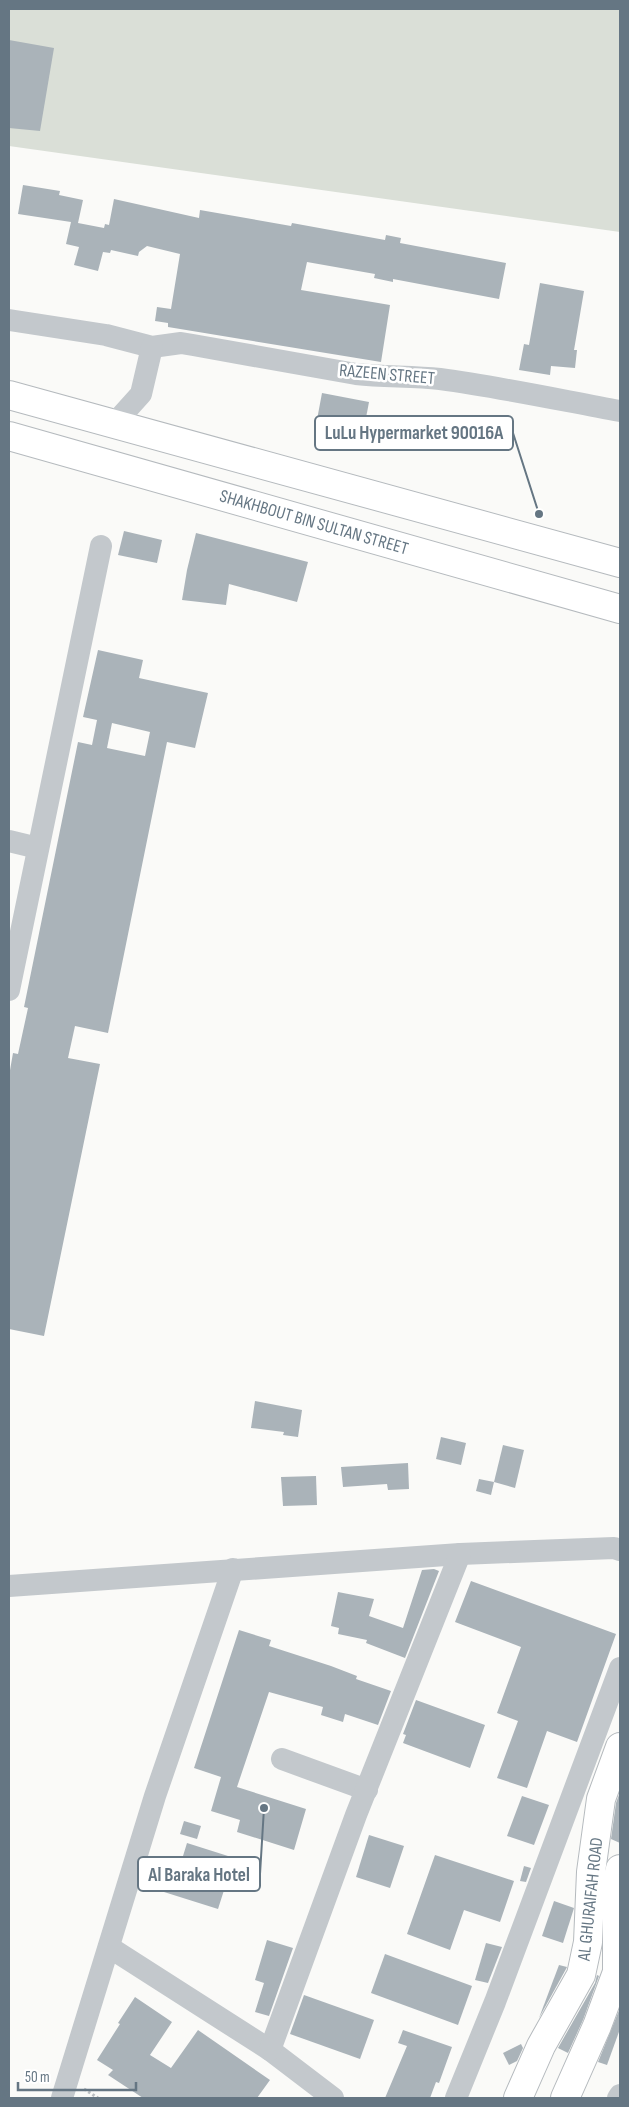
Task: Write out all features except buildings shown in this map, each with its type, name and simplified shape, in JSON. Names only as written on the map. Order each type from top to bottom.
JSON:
[{"type":"main road","points":[[9,395],[620,563]]},
{"type":"main road","name":"SHAKHBOUT BIN SULTAN STREET","points":[[13,438],[620,609]]},
{"type":"main road","points":[[510,534],[541,528],[620,548]]},
{"type":"main road","name":"AL GHURAIFAH ROAD","points":[[518,2098],[544,2040],[581,1975],[588,1942],[591,1872],[601,1799],[620,1747]]},
{"type":"main road","name":"AL GHURAIFAH ROAD","points":[[565,2098],[597,2026],[617,1972],[616,1880],[620,1869]]},
{"type":"street","name":"RAZEEN STREET","points":[[9,320],[106,334],[152,347],[181,344],[193,345],[356,374],[418,376],[463,382],[620,411]]},
{"type":"street","points":[[152,347],[141,394],[148,422],[154,435]]},
{"type":"street","points":[[114,424],[141,394]]},
{"type":"street","points":[[9,990],[101,546]]},
{"type":"street","points":[[9,842],[38,848]]},
{"type":"street","points":[[9,1586],[460,1554],[614,1548],[620,1550]]},
{"type":"street","points":[[270,2050],[366,1790],[460,1554]]},
{"type":"street","points":[[62,2098],[155,1796],[233,1569]]},
{"type":"street","points":[[456,2098],[495,2002],[620,1668]]},
{"type":"street","points":[[282,1758],[366,1790]]},
{"type":"street","points":[[108,1947],[270,2050],[333,2098]]},
{"type":"shaded area","points":[[9,9],[620,9],[620,232],[9,146]]},
{"type":"place","name":"LuLu Hypermarket 90016A","points":[[539,514]]},
{"type":"place","name":"Al Baraka Hotel","points":[[264,1808]]}]
